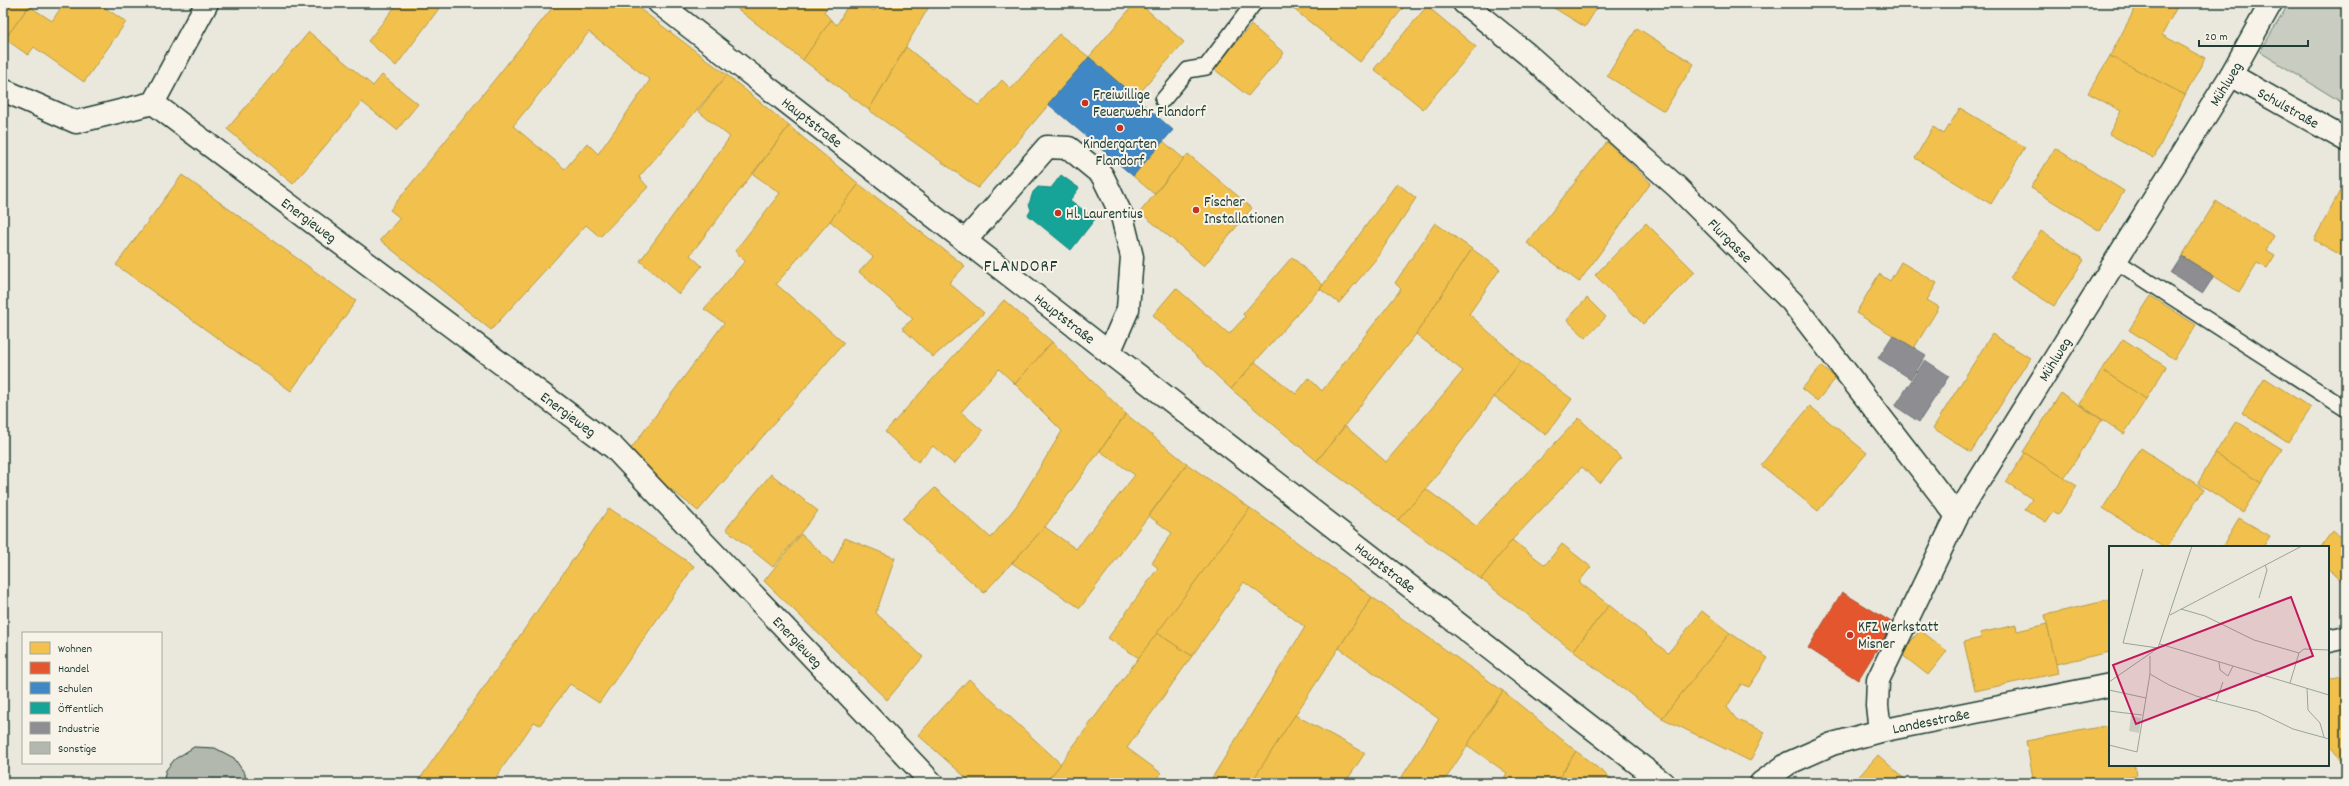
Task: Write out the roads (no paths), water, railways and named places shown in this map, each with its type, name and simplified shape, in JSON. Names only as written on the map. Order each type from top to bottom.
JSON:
[{"type":"street","points":[[3,90],[76,122],[153,103],[207,3]]},
{"type":"street","name":"Hauptstraße","points":[[659,3],[1663,783]]},
{"type":"street","name":"Flurgasse","points":[[1464,3],[1527,54],[1677,187],[1792,302],[1957,516]]},
{"type":"street","name":"Mühlweg","points":[[1880,731],[1877,706],[1878,680],[1957,516],[2231,75],[2271,3]]},
{"type":"street","name":"Schulstraße","points":[[2231,75],[2346,140]]},
{"type":"street","name":"Energieweg","points":[[153,103],[614,448],[932,783]]},
{"type":"street","name":"Hauptstraße","points":[[965,241],[1047,146],[1069,148],[1102,175],[1122,216],[1132,257],[1128,308],[1108,353]]},
{"type":"street","points":[[2329,641],[2346,636]]},
{"type":"street","name":"Landesstraße","points":[[1761,783],[1789,763],[1832,744],[1880,731],[2109,685]]},
{"type":"lane","points":[[1163,100],[1188,70],[1206,67],[1254,3]]},
{"type":"lane","points":[[2116,261],[2346,409]]},
{"type":"place","name":"Freiwillige Feuerwehr Flandorf","points":[[1085,103]]},
{"type":"place","name":"Kindergarten Flandorf","points":[[1120,128]]},
{"type":"place","name":"Fischer Installationen","points":[[1196,210]]},
{"type":"place","name":"Hl. Laurentius","points":[[1058,213]]},
{"type":"place","name":"KFZ Werkstatt Misner","points":[[1850,635]]},
{"type":"district","name":"FLANDORF","points":[[1021,265]]}]
